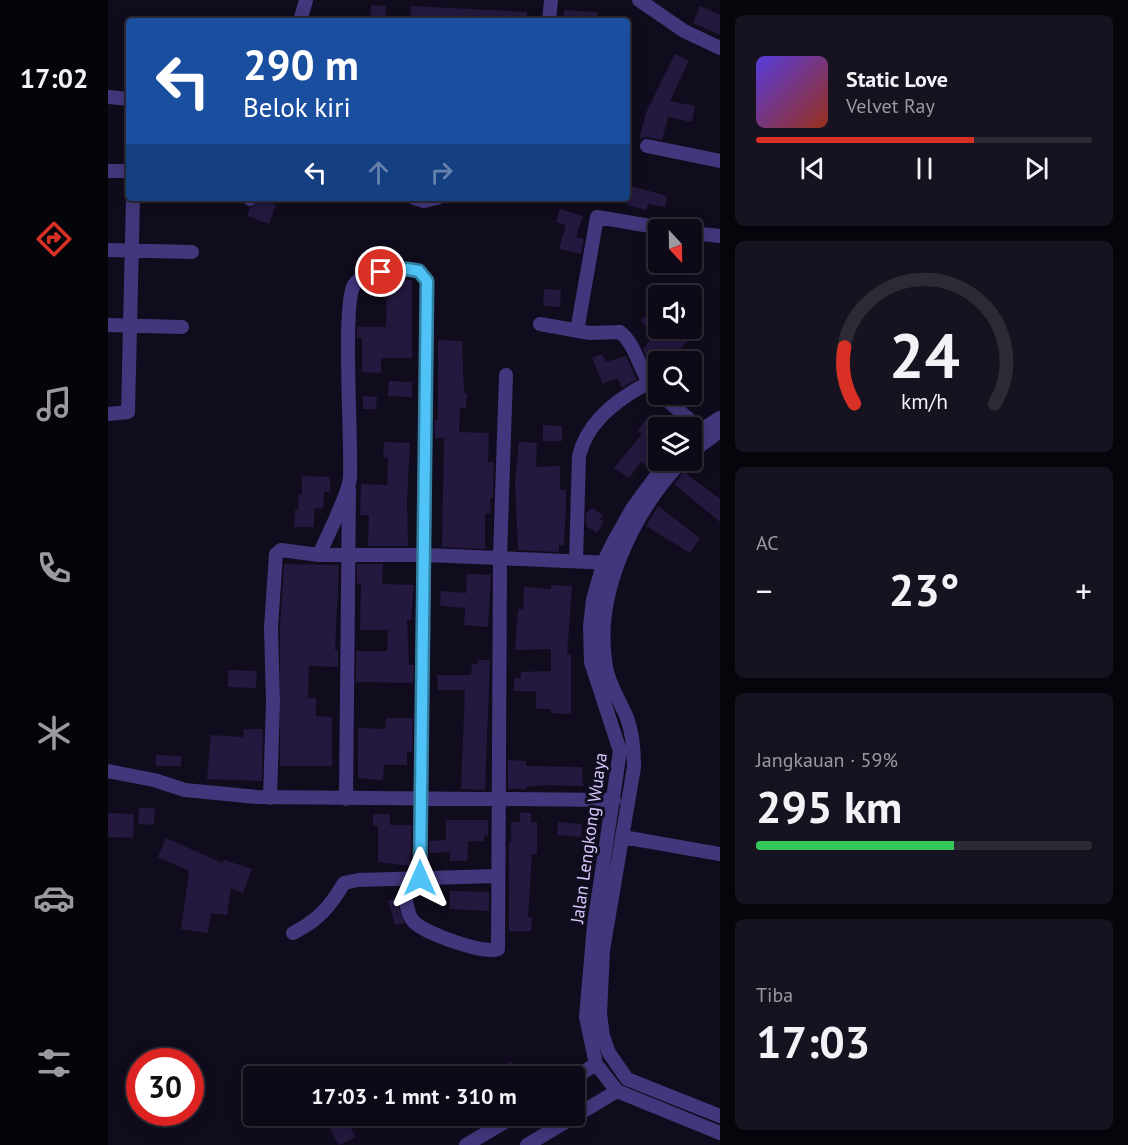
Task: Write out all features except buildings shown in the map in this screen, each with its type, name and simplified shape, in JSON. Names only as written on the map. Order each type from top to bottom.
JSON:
[{"type":"street","points":[[301,18],[306,0]]},
{"type":"street","points":[[549,18],[551,0]]},
{"type":"street","points":[[639,0],[661,6],[684,31],[720,48]]},
{"type":"street","points":[[108,98],[126,99]]},
{"type":"street","points":[[647,146],[720,161]]},
{"type":"street","points":[[108,171],[126,171]]},
{"type":"street","points":[[108,413],[128,412],[132,327],[133,201]]},
{"type":"street","points":[[577,331],[597,217],[648,226]]},
{"type":"street","points":[[702,233],[720,236]]},
{"type":"street","points":[[108,250],[192,252]]},
{"type":"street","points":[[346,799],[350,481],[349,333],[352,289],[359,280],[381,272],[407,269],[419,271],[427,281],[426,555],[420,878]]},
{"type":"street","points":[[540,324],[577,331],[616,331],[624,335],[648,383],[624,396],[593,425],[583,441],[579,456],[576,561]]},
{"type":"street","points":[[108,325],[182,327]]},
{"type":"street","points":[[405,895],[412,920],[420,927],[474,948],[496,951],[498,949],[500,936],[498,800],[500,557],[506,375]]},
{"type":"street","points":[[669,405],[681,417]]},
{"type":"street","points":[[702,429],[720,418]]},
{"type":"street","points":[[702,444],[720,431]]},
{"type":"street","name":"Jalan Lengkong Wuaya","points":[[660,471],[632,509],[611,563],[593,600],[591,662],[620,744],[614,800],[594,925],[586,1017],[596,1064],[617,1091],[720,1133]]},
{"type":"street","name":"Jalan Lengkong Wuaya","points":[[674,471],[658,489],[611,563],[605,607],[603,639],[606,668],[633,738],[634,767],[603,950],[601,987],[603,1036],[609,1053],[627,1079],[720,1116]]},
{"type":"street","points":[[319,555],[350,481]]},
{"type":"street","points":[[270,798],[273,702],[271,627],[275,557],[278,552],[282,550],[319,555],[500,557],[611,563]]},
{"type":"street","points":[[108,771],[154,780],[185,790],[270,798],[614,800]]},
{"type":"street","points":[[623,837],[720,854]]},
{"type":"street","points":[[293,933],[314,922],[332,904],[344,883],[498,876]]},
{"type":"street","points":[[585,1071],[596,1064]]},
{"type":"street","points":[[527,1145],[617,1091]]},
{"type":"street","points":[[466,1145],[498,1126]]},
{"type":"route","points":[[381,272],[407,269],[419,271],[425,274],[427,281],[426,555],[420,878]]}]
